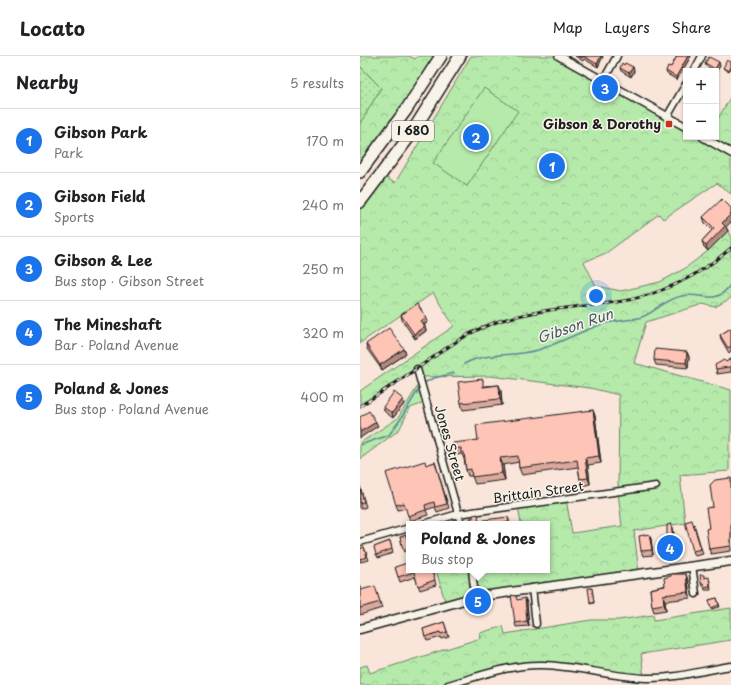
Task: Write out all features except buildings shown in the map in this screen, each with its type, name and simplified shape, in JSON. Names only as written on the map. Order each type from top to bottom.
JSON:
[{"type":"highway","name":"I 680","points":[[360,202],[386,169],[428,108],[460,56]]},
{"type":"highway","name":"I 680","points":[[360,172],[406,110],[439,59]]},
{"type":"highway","points":[[360,207],[386,169]]},
{"type":"main road","points":[[360,629],[475,597],[731,561]]},
{"type":"street","points":[[559,56],[683,125]]},
{"type":"street","points":[[602,81],[617,56]]},
{"type":"street","points":[[696,68],[702,56]]},
{"type":"street","points":[[667,116],[683,89]]},
{"type":"street","points":[[708,140],[731,153]]},
{"type":"street","name":"Jones Street","points":[[417,369],[460,521]]},
{"type":"street","name":"Brittain Street","points":[[434,521],[458,514],[656,486]]},
{"type":"street","points":[[360,542],[406,529]]},
{"type":"street","points":[[692,566],[696,594]]},
{"type":"street","points":[[472,573],[475,597]]},
{"type":"street","points":[[532,588],[536,624]]},
{"type":"street","points":[[448,685],[508,668],[532,666],[555,666],[645,678],[656,678],[731,666]]},
{"type":"green space","points":[[360,56],[409,56],[415,59],[418,56],[440,56],[360,172],[360,124],[381,88],[360,66]]},
{"type":"green space","points":[[471,56],[559,56],[683,125],[683,140],[719,140],[719,117],[731,96],[731,194],[717,183],[663,219],[659,214],[606,253],[584,262],[596,286],[621,291],[660,282],[684,269],[708,251],[728,231],[731,235],[731,298],[715,307],[703,304],[646,322],[634,363],[731,390],[731,441],[729,444],[729,471],[680,475],[685,523],[634,531],[639,573],[446,605],[437,573],[550,573],[550,521],[520,521],[518,506],[566,499],[572,533],[622,526],[618,492],[619,395],[590,388],[490,376],[420,377],[416,368],[360,405],[360,391],[454,326],[433,293],[360,343],[360,203],[382,175],[395,183]]},
{"type":"green space","points":[[360,66],[381,88],[360,124]]},
{"type":"green space","points":[[484,88],[518,111],[467,186],[433,163]]},
{"type":"green space","points":[[421,381],[427,402],[410,408],[399,430],[360,459],[360,443],[398,418]]},
{"type":"green space","points":[[731,608],[731,640],[641,654],[644,677],[532,666],[448,685],[360,685],[360,667],[367,665],[370,673],[481,638],[480,633],[503,626],[505,634],[591,620],[618,620],[653,615],[654,620]]},
{"type":"waterway","name":"Gibson Run","points":[[464,364],[473,360],[491,356],[538,350],[603,324],[642,317],[671,300],[682,296],[696,295],[714,297],[725,291],[731,284]]},
{"type":"waterway","name":"Gibson Run","points":[[424,383],[434,378],[454,373]]},
{"type":"waterway","name":"Gibson Run","points":[[360,445],[389,435],[420,387]]},
{"type":"railway","points":[[360,406],[452,344],[481,328],[506,319],[537,312],[617,302],[648,295],[663,290],[692,276],[731,248]]},
{"type":"place","name":"Gibson & Lee","points":[[605,88]]},
{"type":"place","name":"Gibson & Dorothy","points":[[669,124]]},
{"type":"place","name":"Gibson Field","points":[[476,137]]},
{"type":"place","name":"Gibson Park","points":[[552,166]]},
{"type":"place","name":"The Mineshaft","points":[[670,548]]},
{"type":"place","name":"Poland & Jones","points":[[478,601]]}]
